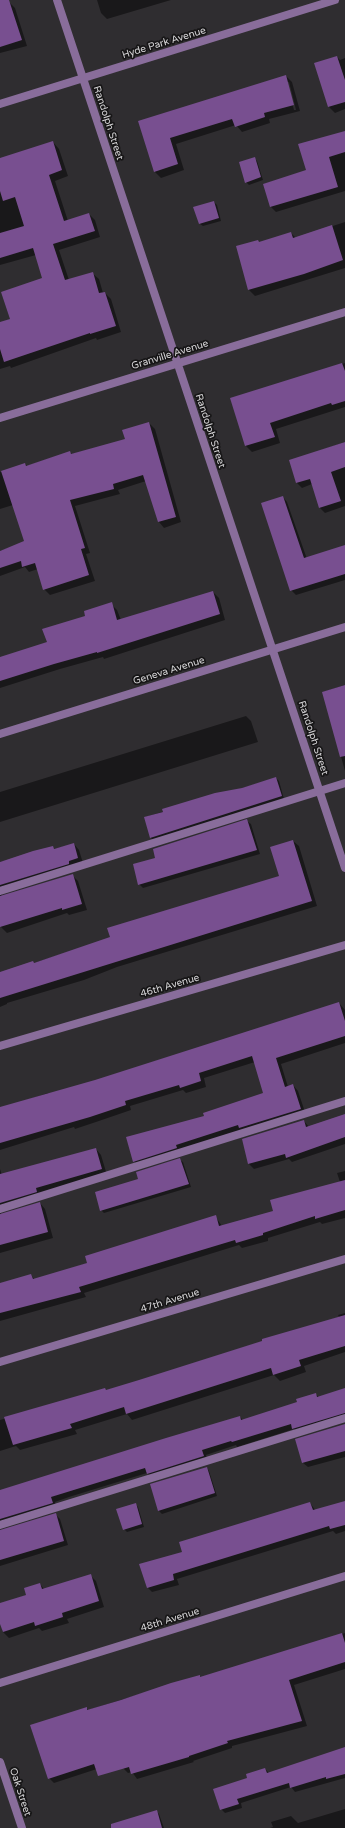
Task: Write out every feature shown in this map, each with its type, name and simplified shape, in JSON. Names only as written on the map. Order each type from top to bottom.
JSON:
[{"type":"street","name":"Randolph Street","points":[[57,0],[345,868]]},
{"type":"street","name":"Hyde Park Avenue","points":[[0,104],[335,0]]},
{"type":"street","name":"Granville Avenue","points":[[0,418],[345,312]]},
{"type":"street","name":"Geneva Avenue","points":[[0,734],[345,627]]},
{"type":"street","points":[[0,891],[345,783]]},
{"type":"street","name":"46th Avenue","points":[[0,1046],[345,945]]},
{"type":"street","points":[[0,1209],[345,1101]]},
{"type":"street","name":"47th Avenue","points":[[0,1362],[345,1259]]},
{"type":"street","points":[[0,1525],[345,1418]]},
{"type":"street","name":"48th Avenue","points":[[0,1683],[345,1576]]},
{"type":"street","name":"Oak Street","points":[[0,1762],[22,1828]]},
{"type":"building","points":[[0,0],[9,0],[22,40],[0,47]]},
{"type":"building","points":[[337,56],[345,80],[345,102],[328,107],[314,63]]},
{"type":"building","points":[[286,75],[294,105],[264,113],[265,117],[235,127],[232,119],[170,138],[178,164],[154,172],[138,121]]},
{"type":"building","points":[[345,131],[345,152],[329,157],[338,187],[270,207],[263,184],[306,170],[298,144]]},
{"type":"building","points":[[53,141],[62,170],[49,175],[64,221],[89,213],[95,231],[53,244],[65,280],[93,272],[99,293],[105,292],[116,326],[90,333],[4,362],[0,349],[0,322],[10,319],[1,292],[42,278],[33,248],[0,258],[0,233],[24,226],[15,197],[3,201],[0,191],[0,158]]},
{"type":"building","points":[[255,157],[261,177],[245,183],[239,162]]},
{"type":"building","points":[[214,201],[219,218],[199,224],[193,207]]},
{"type":"building","points":[[332,225],[343,260],[304,274],[248,290],[236,246],[258,240],[259,242],[291,232],[293,238]]},
{"type":"building","points":[[342,363],[345,371],[345,401],[332,405],[331,403],[270,423],[275,437],[245,446],[230,398]]},
{"type":"building","points":[[149,422],[176,517],[158,522],[143,475],[113,484],[114,489],[70,500],[85,548],[81,549],[89,575],[43,590],[35,563],[22,567],[21,561],[0,568],[0,551],[24,541],[1,471],[25,463],[26,466],[70,451],[71,454],[125,439],[122,430]]},
{"type":"building","points":[[345,442],[345,467],[331,472],[341,501],[319,508],[310,479],[296,483],[289,460]]},
{"type":"building","points":[[283,496],[304,558],[345,545],[345,574],[290,591],[261,503]]},
{"type":"building","points":[[213,591],[220,614],[97,653],[54,664],[0,681],[0,657],[47,642],[42,629],[85,616],[84,611],[112,602],[117,620]]},
{"type":"building","points":[[345,685],[345,756],[340,757],[322,692]]},
{"type":"building","points":[[276,777],[282,796],[150,838],[144,817],[163,812],[162,809],[215,793],[242,788]]},
{"type":"building","points":[[247,819],[257,850],[138,885],[133,864],[155,858],[153,849]]},
{"type":"building","points":[[293,840],[312,901],[0,998],[0,972],[33,961],[34,963],[110,937],[107,928],[279,876],[270,847]]},
{"type":"building","points":[[74,843],[78,858],[69,861],[69,864],[0,885],[0,862],[33,851],[53,846],[54,849]]},
{"type":"building","points":[[73,874],[82,904],[62,910],[62,908],[0,927],[0,896]]},
{"type":"building","points":[[339,1002],[345,1021],[345,1036],[276,1058],[285,1087],[293,1084],[301,1109],[239,1128],[238,1125],[176,1145],[177,1148],[133,1162],[126,1137],[204,1116],[203,1113],[263,1093],[252,1056],[199,1073],[201,1081],[180,1088],[179,1085],[125,1101],[126,1105],[0,1143],[0,1107],[95,1080]]},
{"type":"building","points":[[345,1114],[345,1137],[286,1158],[285,1154],[248,1164],[242,1139],[304,1120],[306,1127]]},
{"type":"building","points":[[96,1148],[102,1169],[36,1188],[37,1192],[0,1203],[0,1174]]},
{"type":"building","points":[[180,1158],[189,1184],[100,1211],[95,1192],[138,1179],[136,1172]]},
{"type":"building","points":[[345,1180],[345,1210],[315,1219],[315,1216],[263,1233],[263,1235],[236,1243],[235,1240],[79,1287],[81,1292],[0,1313],[0,1283],[31,1274],[33,1279],[87,1263],[85,1256],[216,1215],[219,1226],[273,1211],[270,1200]]},
{"type":"building","points":[[40,1202],[48,1232],[0,1245],[0,1214]]},
{"type":"building","points":[[345,1315],[345,1346],[299,1360],[301,1366],[273,1375],[271,1368],[126,1414],[124,1407],[70,1424],[72,1428],[13,1445],[4,1417],[105,1388],[106,1390],[262,1341],[262,1339]]},
{"type":"building","points":[[345,1388],[345,1413],[292,1429],[291,1424],[232,1442],[231,1441],[202,1450],[204,1456],[147,1474],[145,1468],[51,1497],[53,1503],[0,1519],[0,1490],[240,1416],[241,1420],[297,1402],[296,1399],[316,1393],[317,1397]]},
{"type":"building","points":[[345,1424],[345,1451],[302,1463],[295,1439]]},
{"type":"building","points":[[207,1467],[215,1493],[158,1511],[150,1484]]},
{"type":"building","points":[[345,1501],[345,1525],[330,1529],[329,1526],[173,1574],[174,1580],[147,1588],[139,1564],[182,1552],[179,1542],[310,1502],[313,1510]]},
{"type":"building","points":[[136,1503],[142,1524],[123,1530],[116,1509]]},
{"type":"building","points":[[56,1513],[64,1541],[0,1560],[0,1530]]},
{"type":"building","points":[[91,1574],[99,1601],[62,1613],[63,1617],[35,1626],[34,1622],[3,1632],[0,1624],[0,1603],[26,1595],[24,1588],[40,1583],[42,1589]]},
{"type":"building","points":[[342,1633],[345,1643],[345,1662],[289,1680],[302,1721],[227,1741],[228,1743],[189,1757],[131,1774],[129,1767],[98,1776],[94,1764],[48,1779],[30,1725],[87,1707],[87,1710],[121,1700],[171,1683],[200,1675],[200,1677]]},
{"type":"building","points":[[345,1747],[345,1774],[326,1779],[326,1777],[290,1788],[289,1783],[237,1799],[239,1804],[220,1810],[213,1789],[247,1778],[246,1774],[265,1768],[267,1773]]},
{"type":"building","points":[[157,1810],[162,1828],[111,1828],[111,1824]]}]
